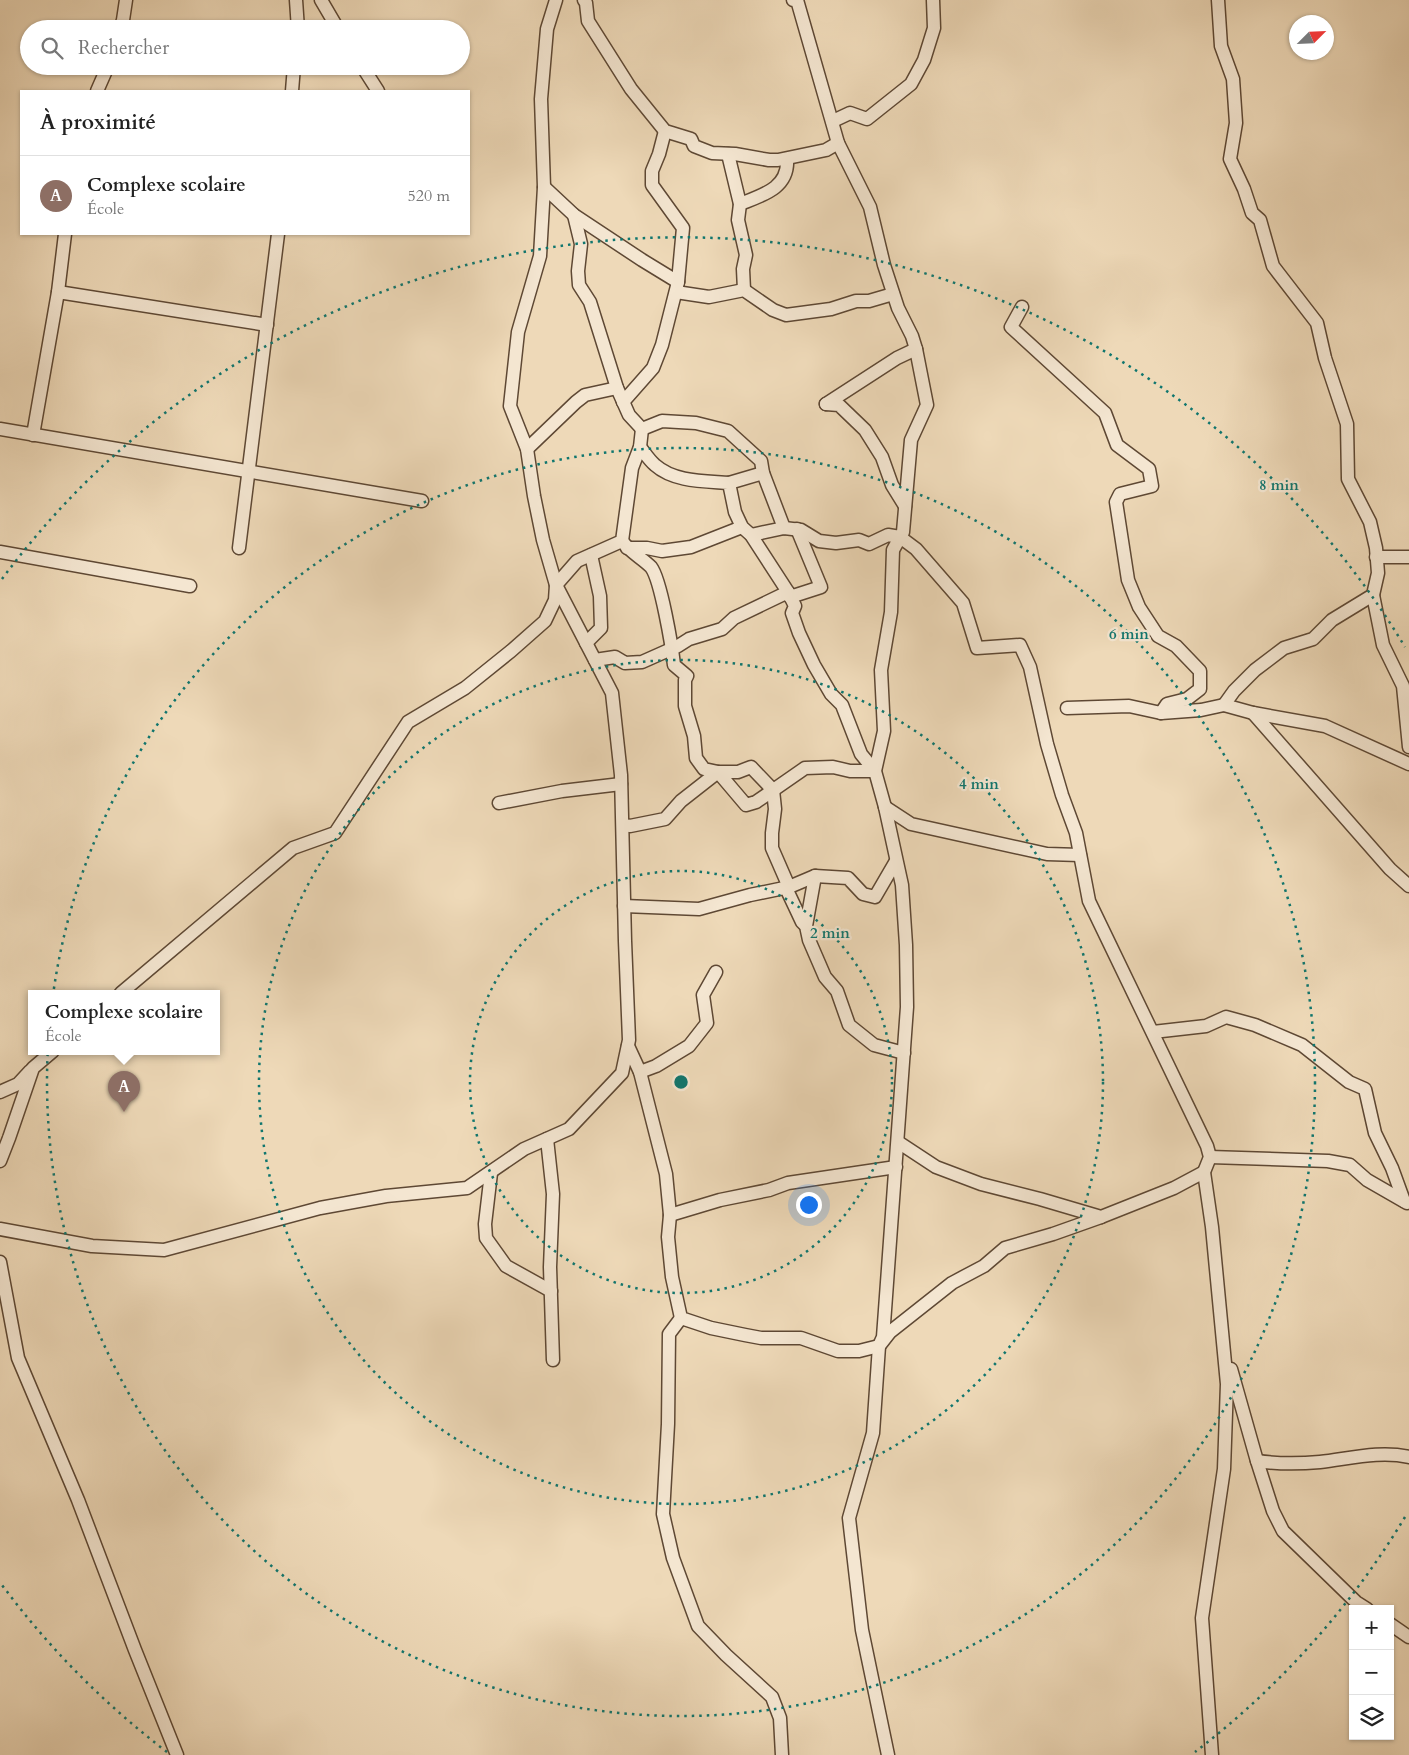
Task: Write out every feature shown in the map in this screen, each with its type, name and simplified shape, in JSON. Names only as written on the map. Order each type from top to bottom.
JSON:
[{"type":"street","points":[[123,20],[126,0]]},
{"type":"street","points":[[296,0],[297,20]]},
{"type":"street","points":[[321,0],[333,20]]},
{"type":"street","points":[[0,1229],[92,1246],[164,1250],[320,1208],[386,1196],[467,1188],[524,1150],[569,1129],[622,1073],[629,1040],[621,784],[612,694],[556,585],[543,540],[527,449],[510,406],[518,332],[540,256],[544,187],[541,99],[547,29],[556,0]]},
{"type":"street","points":[[584,0],[588,21],[631,88],[665,131],[691,139],[694,146],[712,153],[769,160],[787,159],[826,150],[838,143]]},
{"type":"street","points":[[793,0],[797,0],[838,143],[870,207],[893,294],[916,349],[927,405],[911,440],[903,532],[893,550],[890,612],[881,670],[884,731],[875,771]]},
{"type":"street","points":[[833,121],[850,113],[867,119],[911,84],[924,60],[934,28],[933,0]]},
{"type":"street","points":[[1218,0],[1221,46],[1233,79],[1234,88],[1236,123],[1230,159],[1252,212],[1260,220],[1273,266],[1317,322],[1325,358],[1347,424],[1348,479],[1370,522],[1378,573],[1372,595],[1383,645],[1403,686],[1409,746]]},
{"type":"street","points":[[97,90],[104,75]]},
{"type":"street","points":[[292,90],[293,75]]},
{"type":"street","points":[[368,75],[377,90]]},
{"type":"street","points":[[623,402],[653,368],[662,345],[677,287],[683,228],[652,185],[652,171],[665,131]]},
{"type":"street","points":[[728,154],[740,204],[738,220],[746,255],[743,269],[744,290]]},
{"type":"street","points":[[740,204],[761,196],[781,182],[788,169],[787,159]]},
{"type":"street","points":[[544,187],[574,215],[642,260],[677,287],[709,297],[744,290],[772,310],[786,315],[831,309],[856,301],[870,301],[893,294]]},
{"type":"street","points":[[574,215],[581,244],[578,271],[579,285],[590,302],[623,402],[629,415],[642,429],[640,446],[632,468],[624,545]]},
{"type":"street","points":[[33,435],[58,292],[65,235]]},
{"type":"street","points":[[240,548],[278,235]]},
{"type":"street","points":[[58,292],[267,325]]},
{"type":"street","points":[[1022,307],[1011,327],[1105,413],[1117,445],[1149,469],[1152,486],[1120,494],[1116,502],[1128,580],[1139,606],[1158,636],[1176,646],[1200,671],[1200,689],[1187,699],[1167,704],[1161,713]]},
{"type":"street","points":[[905,506],[892,485],[882,458],[865,430],[839,405],[826,404],[890,362],[916,349]]},
{"type":"street","points":[[527,449],[585,395],[617,388]]},
{"type":"street","points":[[595,660],[615,657],[625,663],[642,662],[672,649],[689,638],[722,629],[734,618],[789,594],[821,587],[763,473],[761,461],[728,430],[696,423],[662,421],[642,429]]},
{"type":"street","points":[[0,428],[422,501]]},
{"type":"street","points":[[640,446],[654,465],[668,474],[690,480],[729,482],[763,473]]},
{"type":"street","points":[[729,482],[735,512],[789,594],[795,606],[792,613],[804,643],[831,694],[842,705],[861,754],[875,771],[902,885],[906,945],[907,1006],[886,1310],[882,1336],[878,1346],[873,1433],[849,1518],[862,1630],[888,1755]]},
{"type":"street","points":[[125,990],[293,848],[335,833],[408,722],[465,688],[545,621],[555,600],[556,585],[577,560],[624,545],[662,551],[691,547],[746,531],[790,528],[802,530],[819,541],[836,543],[859,540],[868,544],[888,535],[900,537],[916,549],[964,603],[977,648],[1020,645],[1030,667],[1043,727],[1062,795],[1071,814],[1089,901],[1207,1146],[1210,1158],[1204,1172],[1212,1228],[1227,1384],[1224,1469],[1202,1618],[1212,1755]]},
{"type":"street","points":[[624,545],[652,568],[661,595],[674,665],[688,676],[685,680],[685,706],[694,736],[696,758],[704,769],[718,772],[738,772],[751,767],[773,790],[775,809],[772,848],[802,922],[806,926]]},
{"type":"street","points":[[0,552],[190,586]]},
{"type":"street","points":[[586,643],[601,628],[600,596],[590,555]]},
{"type":"street","points":[[1376,557],[1409,557]]},
{"type":"street","points":[[1224,705],[1234,691],[1254,670],[1284,648],[1313,639],[1332,620],[1372,595]]},
{"type":"street","points":[[1067,708],[1129,706],[1161,713],[1201,710],[1224,705],[1252,713],[1326,726],[1409,764]]},
{"type":"street","points":[[1252,713],[1390,869],[1409,886]]},
{"type":"street","points":[[718,772],[746,805],[756,802],[805,768],[833,767],[850,771],[875,771]]},
{"type":"street","points":[[622,825],[630,826],[665,819],[681,801],[718,772]]},
{"type":"street","points":[[499,804],[562,791],[621,784]]},
{"type":"street","points":[[885,807],[911,824],[1047,854],[1080,855]]},
{"type":"street","points":[[624,906],[699,909],[750,895],[788,888],[816,876],[848,878],[864,894],[875,897],[896,862]]},
{"type":"street","points":[[816,876],[806,926],[809,940],[825,977],[837,991],[849,1025],[874,1046],[904,1053]]},
{"type":"street","points":[[640,1072],[656,1066],[689,1046],[707,1023],[703,995],[716,972]]},
{"type":"street","points":[[1153,1032],[1206,1026],[1226,1016],[1255,1025],[1302,1046],[1348,1082],[1365,1090],[1375,1133],[1406,1202]]},
{"type":"street","points":[[628,1046],[640,1072],[666,1174],[670,1215],[668,1236],[672,1277],[681,1318],[669,1334],[668,1424],[663,1514],[673,1558],[698,1626],[726,1655],[772,1696],[780,1718],[782,1755]]},
{"type":"street","points":[[0,1092],[18,1084],[48,1055]]},
{"type":"street","points":[[0,1161],[10,1138],[33,1068]]},
{"type":"street","points":[[547,1139],[553,1194],[551,1291],[553,1360]]},
{"type":"street","points":[[898,1142],[936,1168],[981,1184],[1101,1217]]},
{"type":"street","points":[[1210,1158],[1328,1161],[1350,1165],[1367,1180],[1406,1202]]},
{"type":"street","points":[[670,1215],[720,1200],[769,1190],[788,1183],[896,1167]]},
{"type":"street","points":[[681,1318],[711,1328],[753,1336],[801,1338],[838,1351],[859,1351],[878,1346],[890,1332],[952,1283],[984,1266],[1005,1248],[1101,1217],[1174,1188],[1204,1172]]},
{"type":"street","points":[[491,1173],[485,1224],[486,1238],[506,1266],[551,1291]]},
{"type":"street","points":[[0,1262],[18,1358],[78,1500],[177,1755]]},
{"type":"street","points":[[1222,1338],[1257,1461],[1273,1511],[1283,1531],[1361,1605]]},
{"type":"street","points":[[1257,1461],[1285,1464],[1319,1462],[1368,1455],[1409,1457]]},
{"type":"street","points":[[1394,1627],[1409,1637]]},
{"type":"place","name":"Complexe scolaire","points":[[124,1112]]}]
